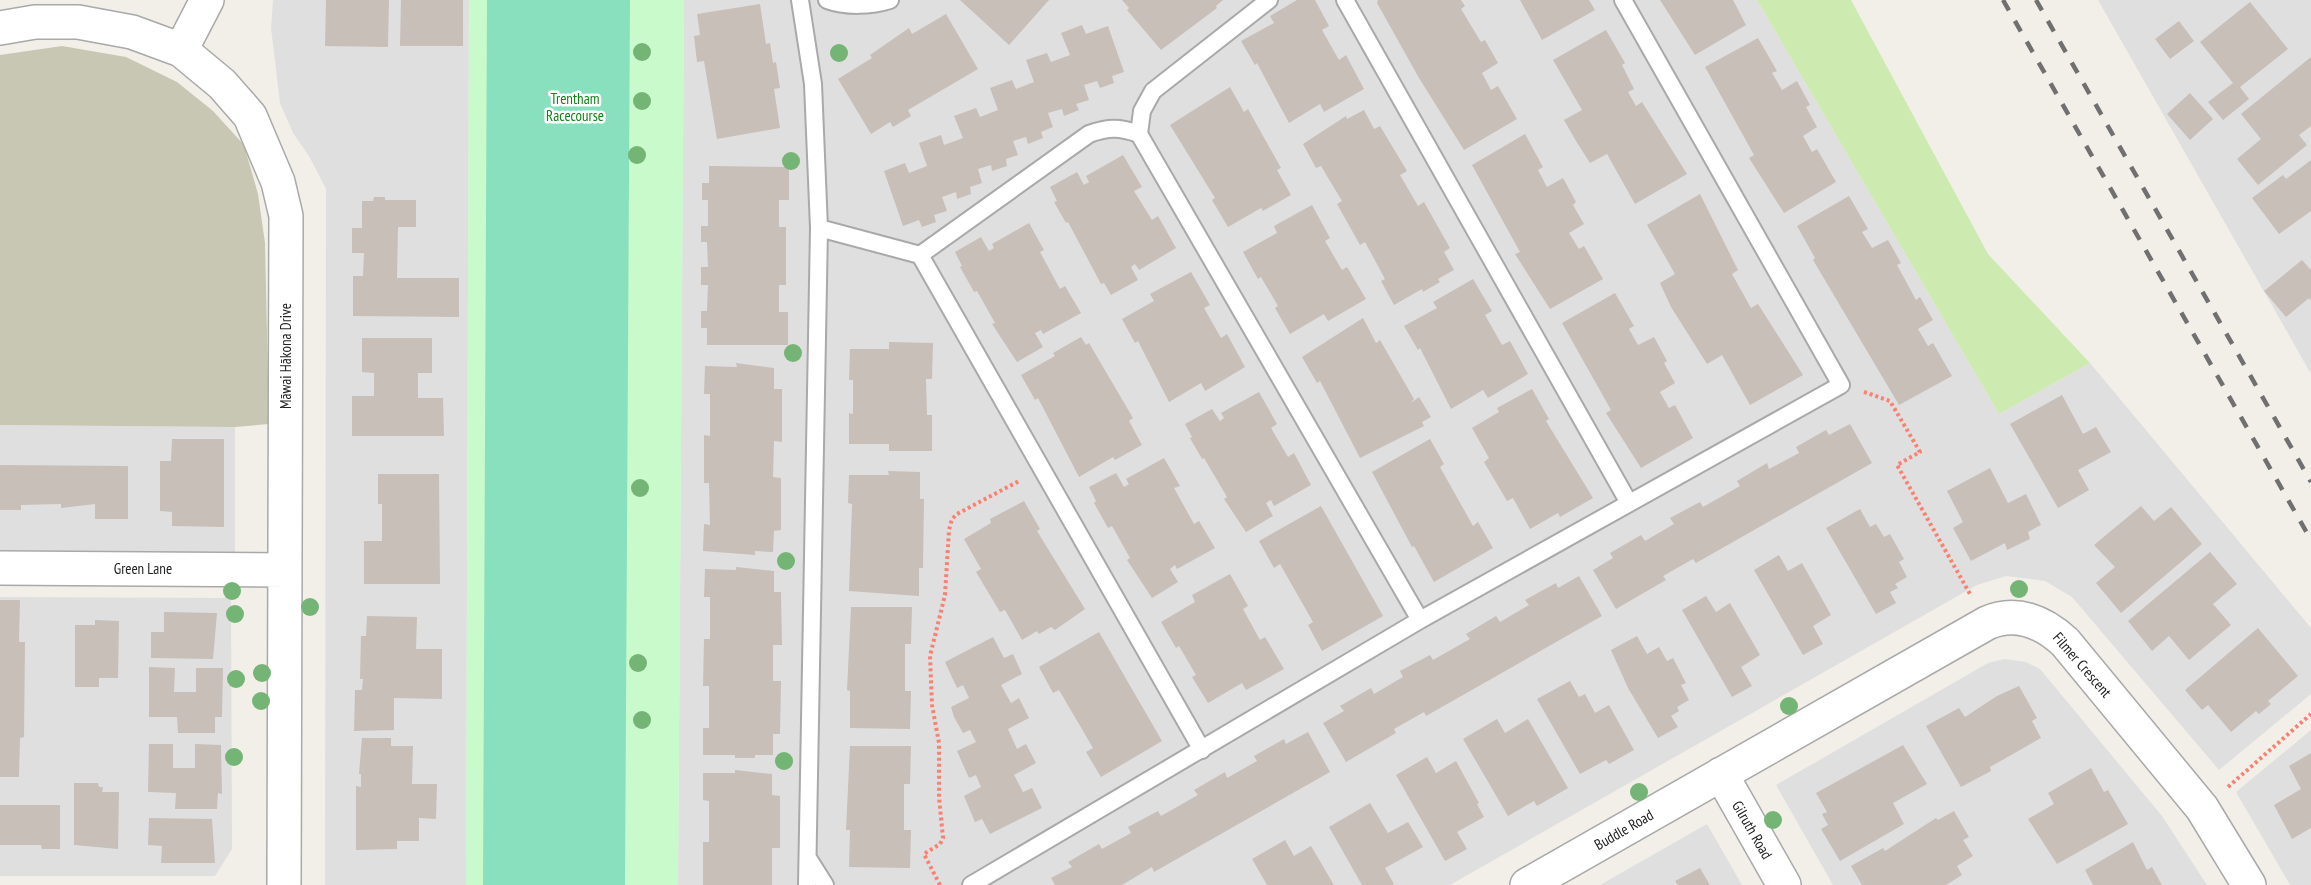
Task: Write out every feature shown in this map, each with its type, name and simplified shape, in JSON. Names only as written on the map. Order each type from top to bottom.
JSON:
[{"type":"street","points":[[181,50],[207,0]]},
{"type":"street","name":"Māwai Hākona Drive","points":[[0,28],[35,22],[78,22],[132,32],[181,50],[222,84],[250,116],[278,182],[286,216],[284,885]]},
{"type":"street","name":"Green Lane","points":[[0,568],[285,570]]},
{"type":"street","name":"Filmer Crescent","points":[[1721,774],[1987,623],[2014,617],[2039,623],[2052,630],[2202,808],[2249,885]]},
{"type":"street","name":"Buddle Road","points":[[1527,885],[1721,774]]},
{"type":"street","name":"Gilruth Road","points":[[1721,774],[1784,885]]},
{"type":"lane","points":[[800,0],[813,84],[819,228],[807,885]]},
{"type":"lane","points":[[827,0],[838,4],[876,4],[890,0]]},
{"type":"lane","points":[[1269,0],[1153,91],[1142,111],[1139,134],[1420,621]]},
{"type":"lane","points":[[1345,0],[1629,503]]},
{"type":"lane","points":[[971,885],[1420,621],[1841,385],[1623,0]]},
{"type":"lane","points":[[920,255],[1089,134],[1104,129],[1123,128],[1139,134]]},
{"type":"lane","points":[[819,228],[920,255],[1202,750]]},
{"type":"lane","points":[[808,858],[825,885]]},
{"type":"path","points":[[1841,385],[1890,400],[1920,452],[1897,465],[1987,623]]},
{"type":"path","points":[[940,885],[924,854],[940,844],[943,838],[939,797],[939,744],[932,705],[930,656],[945,595],[949,530],[952,519],[957,514],[1042,468]]},
{"type":"path","points":[[2202,808],[2311,714]]},
{"type":"shaded area","points":[[273,0],[469,0],[466,885],[325,885],[326,189],[309,156],[293,133],[280,103],[271,28]]},
{"type":"shaded area","points":[[684,0],[1757,0],[1999,414],[2090,363],[2311,628],[2311,694],[2219,770],[2072,597],[2045,581],[2006,576],[1977,585],[1450,885],[678,885]]},
{"type":"shaded area","points":[[2098,0],[2311,0],[2311,374]]},
{"type":"shaded area","points":[[62,46],[126,57],[177,82],[213,111],[244,145],[258,194],[265,243],[269,424],[235,427],[0,425],[0,55]]},
{"type":"shaded area","points":[[0,425],[235,427],[235,553],[0,551]]},
{"type":"shaded area","points":[[0,597],[231,598],[232,849],[215,876],[0,876]]},
{"type":"shaded area","points":[[2004,659],[2026,662],[2040,669],[2162,816],[2207,885],[1833,885],[1776,785],[1988,663]]},
{"type":"shaded area","points":[[2311,730],[2311,885],[2290,885],[2236,792]]},
{"type":"shaded area","points":[[1707,824],[1742,885],[1600,885]]},
{"type":"green space","name":"Trentham Racecourse","points":[[469,0],[684,0],[678,885],[466,885]]},
{"type":"green space","name":"Trentham Racecourse","points":[[487,0],[630,0],[625,885],[483,885]]},
{"type":"green space","points":[[1757,0],[1851,0],[1988,254],[2090,363],[1999,414]]},
{"type":"building","points":[[326,0],[389,0],[388,47],[325,46]]},
{"type":"building","points":[[401,0],[463,0],[463,46],[400,46]]},
{"type":"building","points":[[960,0],[1049,0],[1009,45]]},
{"type":"building","points":[[1122,0],[1223,0],[1216,6],[1217,8],[1161,50],[1127,10],[1129,8]]},
{"type":"building","points":[[1297,0],[1315,0],[1329,26],[1322,30],[1339,60],[1346,55],[1364,89],[1324,112],[1320,104],[1289,123],[1257,63],[1255,65],[1241,41],[1274,23],[1270,16]]},
{"type":"building","points":[[1378,0],[1461,0],[1465,6],[1461,9],[1481,42],[1485,40],[1498,63],[1482,73],[1491,90],[1498,86],[1517,119],[1464,150],[1419,78],[1377,3]]},
{"type":"building","points":[[1520,0],[1589,0],[1595,10],[1542,40]]},
{"type":"building","points":[[1660,0],[1733,0],[1746,25],[1695,55]]},
{"type":"building","points":[[2250,2],[2288,49],[2240,87],[2249,99],[2223,120],[2208,102],[2233,83],[2200,42]]},
{"type":"building","points":[[760,4],[766,44],[770,43],[773,63],[776,62],[780,88],[774,89],[780,128],[717,139],[704,61],[697,62],[694,36],[700,35],[697,14]]},
{"type":"building","points":[[946,14],[978,69],[908,110],[911,116],[893,127],[890,122],[871,134],[838,79],[872,58],[870,55],[909,28],[912,34]]},
{"type":"building","points":[[2179,21],[2194,41],[2170,59],[2155,39]]},
{"type":"building","points":[[1082,25],[1086,34],[1108,26],[1124,72],[1112,76],[1114,83],[1100,88],[1097,81],[1084,85],[1089,100],[1076,104],[1079,110],[1064,116],[1062,109],[1048,113],[1053,127],[1041,132],[1043,138],[1028,144],[1026,137],[1013,141],[1018,155],[1006,159],[1007,166],[992,171],[991,165],[978,169],[982,183],[970,187],[971,194],[957,199],[956,192],[942,197],[947,211],[934,215],[936,222],[922,227],[919,220],[903,226],[884,171],[905,163],[909,173],[927,166],[919,143],[941,135],[944,145],[963,138],[954,116],[976,108],[980,117],[998,110],[990,88],[1012,80],[1016,89],[1034,82],[1026,60],[1047,53],[1051,62],[1070,55],[1061,33]]},
{"type":"building","points":[[1606,30],[1625,63],[1622,65],[1634,89],[1628,92],[1636,106],[1642,102],[1687,174],[1635,204],[1607,154],[1590,163],[1564,120],[1582,110],[1553,60]]},
{"type":"building","points":[[1758,38],[1777,71],[1772,73],[1782,90],[1797,81],[1810,105],[1806,107],[1817,127],[1803,136],[1812,152],[1817,149],[1836,182],[1784,213],[1749,158],[1754,155],[1705,67]]},
{"type":"building","points":[[2311,57],[2311,126],[2299,135],[2307,145],[2258,185],[2237,159],[2261,139],[2241,114]]},
{"type":"building","points":[[1230,87],[1244,112],[1248,109],[1281,168],[1277,170],[1291,195],[1263,211],[1261,208],[1228,227],[1212,200],[1215,198],[1170,125]]},
{"type":"building","points":[[2190,93],[2213,119],[2190,140],[2167,114]]},
{"type":"building","points":[[1364,110],[1374,129],[1380,126],[1407,171],[1400,175],[1418,206],[1424,202],[1450,248],[1444,252],[1454,270],[1438,279],[1440,282],[1423,292],[1422,289],[1394,305],[1381,281],[1385,279],[1365,242],[1360,245],[1337,204],[1342,201],[1321,166],[1316,168],[1303,144],[1346,116],[1347,119]]},
{"type":"building","points":[[1525,134],[1543,167],[1538,170],[1547,187],[1563,178],[1576,202],[1573,205],[1584,224],[1569,233],[1579,249],[1584,246],[1603,279],[1550,309],[1515,254],[1520,252],[1472,165]]},
{"type":"building","points":[[1123,155],[1142,187],[1134,191],[1152,220],[1158,216],[1176,248],[1139,270],[1135,264],[1131,267],[1138,280],[1111,295],[1104,283],[1101,284],[1068,222],[1066,223],[1054,202],[1057,201],[1050,187],[1077,172],[1084,185],[1089,182],[1086,176]]},
{"type":"building","points":[[2311,160],[2311,211],[2279,234],[2252,198],[2283,175],[2286,179]]},
{"type":"building","points":[[709,166],[789,167],[789,200],[779,200],[779,227],[786,227],[786,285],[779,285],[779,312],[788,312],[788,345],[707,345],[707,328],[701,328],[701,311],[707,311],[708,285],[701,285],[701,267],[708,267],[707,242],[701,242],[701,226],[708,226],[708,200],[702,200],[702,183],[709,183]]},
{"type":"building","points":[[1700,194],[1738,270],[1732,274],[1751,308],[1758,304],[1803,375],[1750,405],[1722,355],[1707,364],[1671,307],[1660,283],[1675,274],[1647,225]]},
{"type":"building","points":[[1849,196],[1868,229],[1862,232],[1872,248],[1888,240],[1901,263],[1897,265],[1916,300],[1920,297],[1933,320],[1918,329],[1928,346],[1933,343],[1952,376],[1899,405],[1813,260],[1815,258],[1797,226]]},
{"type":"building","points":[[374,197],[385,197],[385,200],[416,200],[416,227],[398,227],[397,278],[459,278],[459,317],[353,316],[353,276],[363,276],[364,253],[352,253],[352,228],[362,228],[362,201],[373,201]]},
{"type":"building","points":[[1312,205],[1330,238],[1325,241],[1342,270],[1347,267],[1366,299],[1328,321],[1324,314],[1290,334],[1275,308],[1278,306],[1261,277],[1258,279],[1243,252],[1277,233],[1274,226]]},
{"type":"building","points":[[1029,223],[1044,250],[1040,252],[1060,289],[1065,286],[1081,313],[1043,334],[1041,330],[1035,333],[1043,347],[1017,362],[992,324],[995,323],[977,291],[974,292],[960,267],[962,266],[955,252],[981,237],[989,251],[994,248],[992,244]]},
{"type":"building","points":[[2302,260],[2311,270],[2311,301],[2309,298],[2286,317],[2264,291]]},
{"type":"building","points":[[1191,272],[1210,305],[1204,308],[1221,338],[1227,334],[1245,367],[1205,391],[1201,383],[1169,402],[1138,341],[1135,343],[1122,319],[1154,301],[1150,294]]},
{"type":"building","points":[[1473,279],[1492,311],[1485,315],[1502,345],[1510,341],[1528,374],[1488,398],[1483,390],[1451,409],[1420,348],[1418,350],[1404,326],[1437,308],[1433,302]]},
{"type":"building","points":[[1615,293],[1634,326],[1629,329],[1638,345],[1654,337],[1667,361],[1664,363],[1675,383],[1660,392],[1669,408],[1675,405],[1693,438],[1641,468],[1606,413],[1611,410],[1562,323]]},
{"type":"building","points":[[1363,318],[1376,343],[1380,340],[1414,399],[1411,403],[1419,397],[1431,417],[1422,422],[1424,426],[1360,458],[1320,381],[1317,383],[1302,357]]},
{"type":"building","points":[[1081,337],[1086,345],[1089,343],[1133,418],[1129,421],[1142,445],[1115,460],[1113,457],[1079,477],[1038,398],[1035,400],[1021,375],[1055,356],[1053,353]]},
{"type":"building","points":[[362,338],[432,338],[432,373],[418,373],[418,398],[443,398],[444,436],[352,436],[352,396],[374,396],[374,373],[362,372]]},
{"type":"building","points":[[889,342],[933,343],[932,379],[926,379],[927,415],[932,415],[932,451],[889,451],[889,444],[849,444],[849,413],[853,414],[853,380],[849,380],[850,349],[889,349]]},
{"type":"building","points":[[736,363],[774,368],[774,389],[782,389],[782,442],[774,441],[773,477],[781,478],[781,530],[774,531],[773,552],[755,551],[755,555],[703,551],[704,524],[710,525],[709,483],[704,483],[704,435],[710,436],[710,394],[704,394],[705,366],[737,367]]},
{"type":"building","points":[[1532,389],[1549,419],[1546,421],[1593,498],[1560,517],[1558,513],[1530,529],[1513,498],[1507,501],[1484,462],[1489,458],[1472,428],[1499,412],[1497,408]]},
{"type":"building","points":[[1259,392],[1277,424],[1271,428],[1288,457],[1294,453],[1311,485],[1274,506],[1271,500],[1266,503],[1273,516],[1246,532],[1224,499],[1227,497],[1204,458],[1202,459],[1185,424],[1212,409],[1220,421],[1224,418],[1221,413]]},
{"type":"building","points":[[2062,395],[2083,434],[2096,427],[2111,452],[2078,470],[2089,490],[2058,508],[2010,424]]},
{"type":"building","points":[[1850,424],[1872,463],[1696,563],[1693,559],[1663,576],[1666,580],[1616,609],[1593,570],[1613,558],[1610,553],[1641,535],[1645,541],[1674,524],[1670,518],[1700,502],[1703,507],[1740,486],[1737,481],[1767,463],[1769,469],[1799,453],[1796,447],[1826,430],[1829,435]]},
{"type":"building","points":[[172,439],[224,439],[224,527],[172,526],[172,512],[160,511],[160,461],[171,461]]},
{"type":"building","points":[[1430,439],[1444,464],[1440,467],[1473,526],[1478,522],[1493,548],[1434,582],[1414,546],[1412,547],[1372,472]]},
{"type":"building","points":[[1164,458],[1180,486],[1174,488],[1194,524],[1199,521],[1215,548],[1177,569],[1175,565],[1170,569],[1178,582],[1152,598],[1127,560],[1130,558],[1112,526],[1108,528],[1094,503],[1096,501],[1089,487],[1116,473],[1124,487],[1129,484],[1126,479]]},
{"type":"building","points":[[0,465],[128,466],[128,519],[95,519],[95,504],[61,508],[61,504],[21,505],[21,510],[0,510]]},
{"type":"building","points":[[1990,468],[2008,503],[2026,494],[2041,525],[2028,532],[2030,539],[2007,550],[2005,543],[1971,561],[1953,528],[1963,522],[1947,491]]},
{"type":"building","points":[[888,471],[920,472],[920,499],[924,499],[923,568],[919,568],[919,596],[849,591],[852,504],[848,503],[849,475],[889,475]]},
{"type":"building","points":[[378,474],[439,474],[440,584],[364,584],[364,541],[382,541],[382,504],[378,504]]},
{"type":"building","points":[[1024,501],[1040,529],[1037,531],[1085,609],[1055,630],[1051,627],[1039,634],[1037,631],[1022,640],[1005,610],[1000,612],[976,572],[981,569],[964,539],[991,523],[990,519]]},
{"type":"building","points":[[1321,506],[1383,616],[1322,651],[1308,625],[1313,622],[1280,564],[1274,568],[1259,541]]},
{"type":"building","points":[[2141,506],[2154,521],[2171,507],[2202,544],[2121,613],[2096,583],[2115,567],[2094,545]]},
{"type":"building","points":[[1860,509],[1870,527],[1876,524],[1884,537],[1890,534],[1904,559],[1899,562],[1907,577],[1895,584],[1898,588],[1890,592],[1896,603],[1876,614],[1826,528]]},
{"type":"building","points":[[2210,552],[2237,584],[2213,604],[2231,625],[2189,660],[2169,636],[2152,651],[2128,621]]},
{"type":"building","points":[[1779,555],[1788,571],[1802,563],[1831,615],[1813,626],[1823,644],[1803,655],[1754,570]]},
{"type":"building","points":[[736,567],[774,571],[774,592],[781,592],[782,645],[773,645],[773,681],[781,681],[780,734],[773,734],[773,755],[755,755],[755,758],[735,758],[735,755],[703,755],[703,728],[709,728],[709,686],[703,686],[704,639],[710,639],[710,597],[704,597],[705,569],[736,570]]},
{"type":"building","points":[[1230,574],[1248,606],[1243,609],[1260,640],[1265,637],[1284,669],[1246,690],[1242,683],[1208,703],[1192,677],[1196,675],[1179,646],[1176,648],[1161,622],[1195,602],[1192,595]]},
{"type":"building","points":[[1579,576],[1602,616],[1426,716],[1424,712],[1394,729],[1396,733],[1346,762],[1323,723],[1344,711],[1340,706],[1371,688],[1374,694],[1403,677],[1400,671],[1430,655],[1433,660],[1470,639],[1466,634],[1496,616],[1500,622],[1529,605],[1525,600],[1556,583],[1558,588]]},
{"type":"building","points":[[1706,596],[1716,612],[1730,603],[1760,655],[1741,667],[1752,686],[1732,697],[1682,610]]},
{"type":"building","points":[[0,600],[20,600],[19,642],[25,642],[24,737],[20,738],[19,777],[0,777]]},
{"type":"building","points":[[851,607],[912,607],[911,644],[905,644],[905,691],[911,691],[910,729],[850,728],[850,691],[847,690]]},
{"type":"building","points":[[164,612],[217,613],[213,659],[151,658],[151,632],[164,632]]},
{"type":"building","points":[[367,616],[417,617],[416,649],[442,649],[442,699],[394,698],[394,730],[354,731],[355,690],[362,690],[363,679],[360,679],[361,636],[366,636]]},
{"type":"building","points":[[95,620],[119,621],[118,678],[99,678],[99,687],[75,687],[75,625],[95,625]]},
{"type":"building","points":[[2258,628],[2298,676],[2268,701],[2271,704],[2259,714],[2256,711],[2231,732],[2208,705],[2202,710],[2185,690]]},
{"type":"building","points":[[1099,632],[1162,741],[1101,777],[1086,752],[1093,748],[1059,690],[1053,693],[1039,667]]},
{"type":"building","points":[[1637,636],[1647,654],[1659,647],[1667,661],[1673,658],[1686,683],[1681,685],[1689,700],[1677,707],[1679,711],[1671,716],[1678,727],[1658,738],[1628,688],[1611,650]]},
{"type":"building","points":[[993,637],[1004,658],[1013,654],[1022,674],[1001,685],[1011,703],[1019,698],[1029,718],[1008,729],[1017,749],[1026,744],[1036,763],[1014,775],[1023,792],[1032,788],[1042,808],[990,834],[982,819],[975,822],[964,796],[981,787],[976,775],[969,778],[957,751],[976,742],[970,730],[963,733],[954,717],[951,707],[969,698],[963,685],[957,688],[945,662]]},
{"type":"building","points":[[149,667],[175,668],[174,692],[196,692],[196,668],[223,668],[222,717],[215,717],[215,733],[178,733],[177,717],[149,717]]},
{"type":"building","points":[[1570,681],[1579,697],[1585,694],[1595,713],[1609,705],[1634,750],[1609,764],[1606,760],[1580,774],[1537,699]]},
{"type":"building","points":[[2019,686],[2037,718],[2032,721],[2041,738],[1990,767],[1991,771],[1961,787],[1926,726],[1959,708],[1965,717],[1997,696]]},
{"type":"building","points":[[1497,719],[1505,733],[1528,719],[1568,788],[1537,806],[1534,801],[1508,816],[1463,739]]},
{"type":"building","points":[[1308,732],[1330,772],[1154,872],[1152,867],[1122,885],[1055,885],[1051,878],[1072,867],[1068,862],[1099,844],[1102,849],[1131,833],[1128,827],[1158,811],[1161,816],[1198,795],[1194,790],[1225,772],[1227,778],[1257,761],[1254,756],[1284,739],[1286,744]]},
{"type":"building","points":[[362,738],[391,738],[391,746],[413,746],[412,784],[437,784],[436,819],[419,818],[419,841],[397,841],[397,849],[356,850],[356,786],[361,787],[361,774],[359,774]]},
{"type":"building","points":[[149,744],[173,744],[173,768],[195,768],[195,744],[221,745],[222,794],[218,793],[217,809],[175,809],[176,793],[148,792]]},
{"type":"building","points":[[1903,745],[1927,784],[1893,803],[1904,824],[1840,861],[1821,829],[1828,825],[1822,814],[1827,812],[1816,793]]},
{"type":"building","points":[[850,746],[911,746],[910,784],[904,784],[904,830],[911,830],[910,868],[849,867],[850,830],[846,830]]},
{"type":"building","points":[[2311,753],[2311,828],[2292,839],[2274,805],[2301,789],[2289,766]]},
{"type":"building","points":[[1427,757],[1436,773],[1456,761],[1484,817],[1457,832],[1467,849],[1445,861],[1396,775]]},
{"type":"building","points":[[2091,768],[2104,792],[2108,790],[2128,824],[2057,864],[2028,819],[2054,804],[2048,793]]},
{"type":"building","points":[[735,770],[772,774],[772,795],[780,796],[780,848],[772,848],[772,885],[703,885],[703,842],[709,842],[709,801],[703,800],[703,773],[735,773]]},
{"type":"building","points":[[74,783],[98,783],[99,787],[103,787],[102,792],[119,792],[118,849],[74,845]]},
{"type":"building","points":[[1370,803],[1388,833],[1408,822],[1423,847],[1385,868],[1394,884],[1392,885],[1362,885],[1329,827]]},
{"type":"building","points":[[0,805],[60,805],[60,849],[42,849],[41,845],[0,845]]},
{"type":"building","points":[[1954,811],[1969,837],[1963,840],[1973,856],[1957,866],[1962,875],[1946,885],[1862,885],[1851,866],[1883,848],[1885,851],[1936,818],[1938,820]]},
{"type":"building","points":[[149,818],[212,819],[215,863],[161,863],[162,846],[148,845]]},
{"type":"building","points":[[1285,840],[1294,856],[1311,846],[1334,885],[1267,885],[1252,859]]},
{"type":"building","points":[[2133,842],[2147,870],[2152,867],[2162,885],[2093,885],[2085,870]]},
{"type":"building","points":[[1700,868],[1710,885],[1678,885],[1675,881]]},
{"type":"railway","points":[[2003,0],[2311,540]]},
{"type":"railway","points":[[2036,0],[2311,482]]}]
